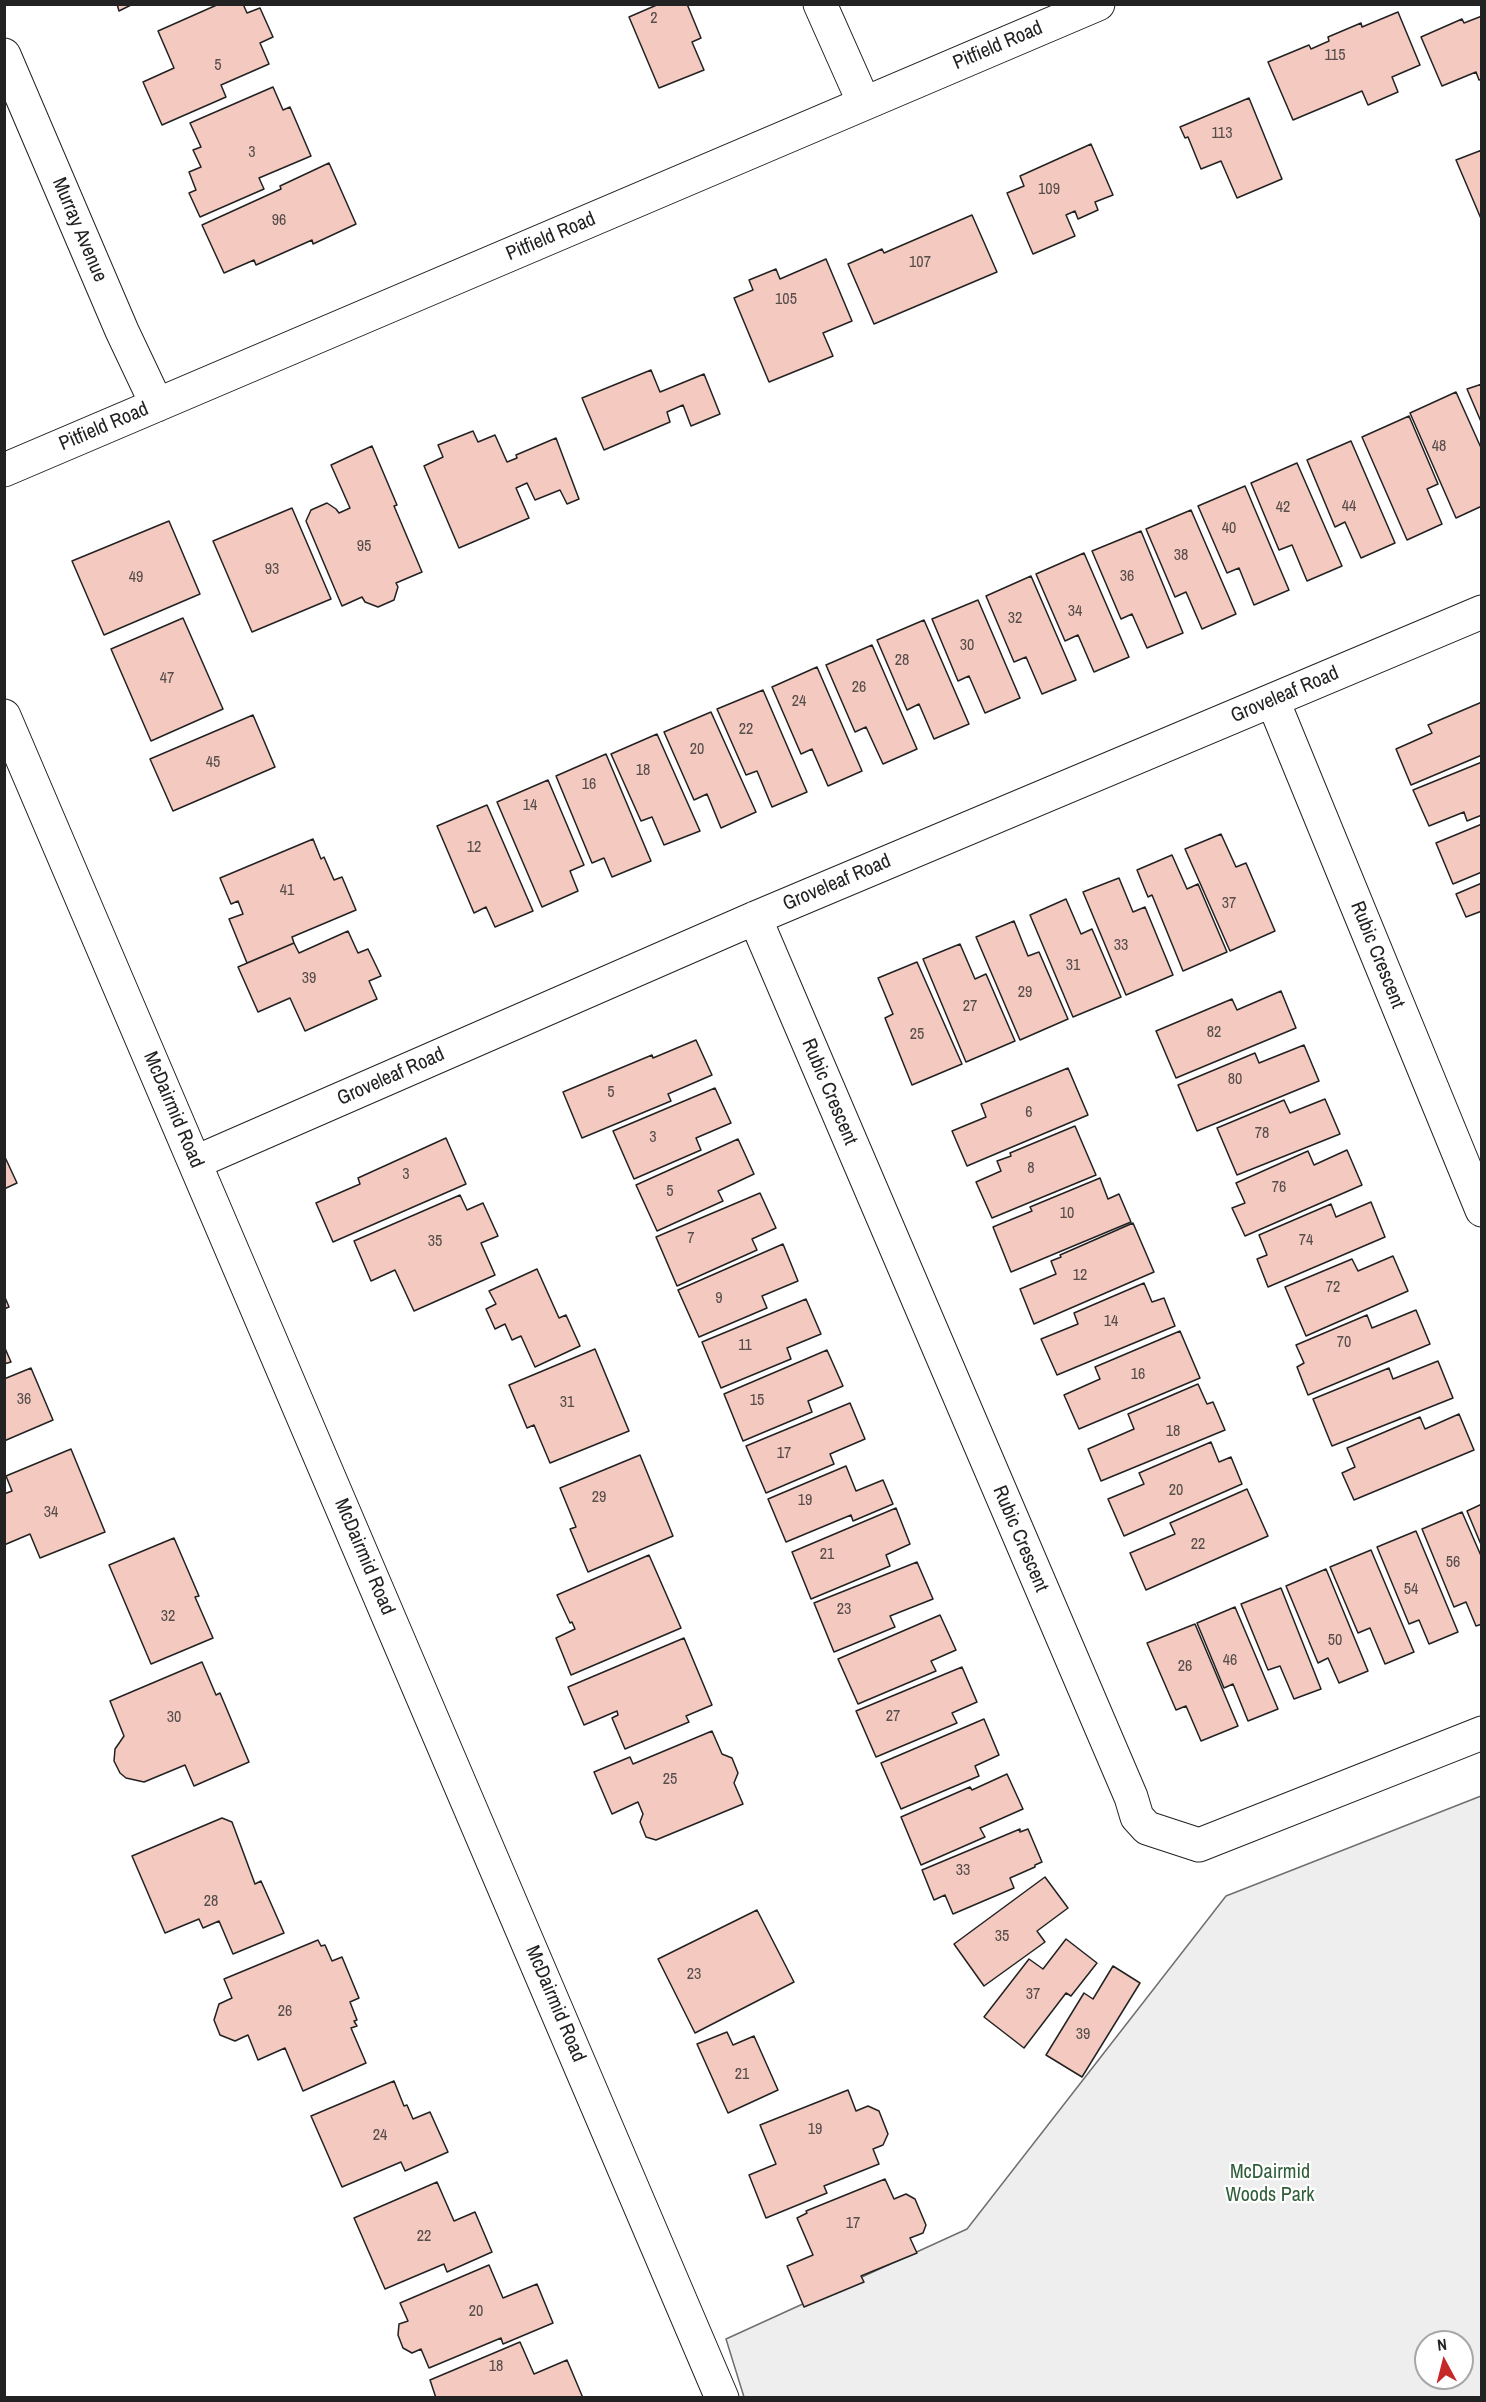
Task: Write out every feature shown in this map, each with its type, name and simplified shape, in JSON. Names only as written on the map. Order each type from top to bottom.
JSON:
[{"type":"street","points":[[820,4],[864,103]]},
{"type":"street","name":"Pitfield Road","points":[[4,470],[1098,4]]},
{"type":"street","name":"Murray Avenue","points":[[4,55],[117,320],[157,405]]},
{"type":"street","name":"Groveleaf Road","points":[[196,1162],[755,918],[1482,612]]},
{"type":"street","name":"Rubic Crescent","points":[[1273,701],[1482,1210]]},
{"type":"street","name":"McDairmid Road","points":[[4,716],[722,2397]]},
{"type":"street","name":"Rubic Crescent","points":[[755,918],[1117,1764],[1137,1817],[1147,1828],[1199,1845],[1482,1733]]},
{"type":"green space","name":"McDairmid Woods Park","points":[[1481,1796],[1481,2397],[744,2397],[726,2339],[967,2229],[1226,1896]]},
{"type":"building","points":[[117,4],[133,4],[119,11]]},
{"type":"building","points":[[219,4],[243,4],[247,13],[260,8],[273,37],[260,43],[269,64],[221,85],[226,97],[162,125],[143,82],[174,68],[158,31]]},
{"type":"building","points":[[659,4],[687,4],[701,38],[692,42],[704,70],[659,88],[629,17]]},
{"type":"building","points":[[1398,12],[1420,65],[1392,77],[1398,92],[1368,105],[1362,91],[1293,120],[1268,62],[1309,45],[1311,49],[1329,41],[1328,37],[1361,23],[1362,27]]},
{"type":"building","points":[[1482,16],[1482,79],[1479,80],[1476,72],[1442,86],[1421,37],[1462,19],[1464,23]]},
{"type":"building","points":[[273,87],[283,110],[290,107],[311,156],[259,178],[264,189],[200,217],[189,193],[196,190],[189,172],[201,167],[193,150],[201,147],[190,123]]},
{"type":"building","points":[[1249,98],[1282,179],[1237,198],[1221,161],[1201,169],[1188,137],[1185,138],[1180,127]]},
{"type":"building","points":[[1091,144],[1113,195],[1095,202],[1098,210],[1078,219],[1075,211],[1066,215],[1075,236],[1033,254],[1007,193],[1024,186],[1020,176]]},
{"type":"building","points":[[1482,150],[1482,221],[1456,160]]},
{"type":"building","points":[[329,163],[356,224],[313,244],[312,240],[256,265],[254,260],[224,273],[202,225],[281,189],[280,186]]},
{"type":"building","points":[[972,215],[997,272],[874,324],[848,264],[882,249],[884,253]]},
{"type":"building","points":[[826,259],[852,321],[823,333],[833,356],[769,382],[734,298],[753,290],[749,280],[776,269],[780,279]]},
{"type":"building","points":[[651,370],[660,392],[704,374],[720,414],[691,426],[683,405],[667,412],[670,422],[604,450],[582,398]]},
{"type":"building","points":[[1482,384],[1482,424],[1467,389]]},
{"type":"building","points":[[1456,392],[1482,450],[1482,506],[1456,518],[1410,413]]},
{"type":"building","points":[[1409,416],[1438,484],[1427,489],[1442,524],[1407,540],[1362,437]]},
{"type":"building","points":[[473,431],[478,442],[495,435],[507,462],[517,458],[516,455],[556,438],[579,499],[567,504],[560,490],[535,500],[527,483],[516,488],[529,518],[459,548],[424,466],[443,457],[438,445]]},
{"type":"building","points":[[1351,441],[1395,543],[1361,558],[1345,522],[1335,527],[1307,460]]},
{"type":"building","points":[[372,446],[422,572],[396,583],[398,587],[394,600],[378,607],[365,602],[362,597],[342,606],[306,521],[311,510],[327,503],[339,513],[350,508],[331,465]]},
{"type":"building","points":[[1297,463],[1342,566],[1307,581],[1292,545],[1279,550],[1251,483]]},
{"type":"building","points":[[1245,486],[1289,590],[1254,605],[1239,568],[1227,573],[1198,506]]},
{"type":"building","points":[[292,508],[331,599],[252,632],[213,541]]},
{"type":"building","points":[[1191,510],[1236,614],[1202,629],[1186,592],[1175,597],[1146,529]]},
{"type":"building","points":[[169,521],[200,594],[104,635],[72,561]]},
{"type":"building","points":[[1141,531],[1183,633],[1147,648],[1132,614],[1121,619],[1092,551]]},
{"type":"building","points":[[1084,553],[1129,657],[1094,672],[1078,635],[1065,641],[1036,574]]},
{"type":"building","points":[[1031,576],[1076,680],[1042,694],[1026,657],[1014,662],[986,596]]},
{"type":"building","points":[[978,600],[1020,698],[985,713],[969,676],[958,681],[932,619]]},
{"type":"building","points":[[183,618],[223,709],[151,741],[111,649]]},
{"type":"building","points":[[924,620],[969,724],[934,739],[919,704],[907,710],[877,640]]},
{"type":"building","points":[[872,645],[917,749],[883,764],[866,727],[855,732],[826,665]]},
{"type":"building","points":[[817,667],[862,771],[828,786],[812,749],[801,754],[772,687]]},
{"type":"building","points":[[763,690],[807,792],[772,807],[757,771],[746,775],[717,709]]},
{"type":"building","points":[[1482,702],[1482,755],[1411,785],[1396,749],[1432,733],[1428,725]]},
{"type":"building","points":[[711,712],[756,812],[721,828],[707,794],[694,800],[664,732]]},
{"type":"building","points":[[253,715],[275,767],[173,811],[150,759]]},
{"type":"building","points":[[657,734],[700,831],[664,845],[652,817],[641,821],[611,754]]},
{"type":"building","points":[[606,754],[651,861],[612,877],[604,858],[592,863],[556,776]]},
{"type":"building","points":[[1482,762],[1482,815],[1467,821],[1464,812],[1429,826],[1413,790]]},
{"type":"building","points":[[548,780],[584,865],[570,871],[578,891],[542,907],[497,802]]},
{"type":"building","points":[[487,805],[533,911],[495,927],[486,907],[474,913],[437,826]]},
{"type":"building","points":[[1482,824],[1482,872],[1453,884],[1436,843]]},
{"type":"building","points":[[1221,834],[1236,867],[1246,863],[1275,931],[1230,951],[1185,849]]},
{"type":"building","points":[[313,839],[321,859],[324,857],[334,880],[342,877],[356,910],[292,937],[294,943],[247,963],[229,919],[243,914],[238,901],[231,904],[220,878]]},
{"type":"building","points":[[1172,855],[1187,889],[1198,884],[1227,952],[1183,971],[1152,895],[1148,897],[1137,870]]},
{"type":"building","points":[[1119,878],[1133,912],[1145,907],[1173,975],[1126,995],[1083,892]]},
{"type":"building","points":[[1482,883],[1482,911],[1466,917],[1456,894]]},
{"type":"building","points":[[1066,899],[1081,934],[1092,929],[1121,997],[1073,1017],[1030,915]]},
{"type":"building","points":[[1014,921],[1028,956],[1039,952],[1068,1019],[1020,1040],[976,937]]},
{"type":"building","points":[[348,931],[358,953],[368,949],[381,976],[369,981],[377,999],[305,1031],[290,998],[258,1012],[238,967],[294,943],[299,953]]},
{"type":"building","points":[[960,944],[975,979],[986,974],[1015,1041],[966,1062],[923,959]]},
{"type":"building","points":[[917,962],[962,1064],[912,1085],[885,1018],[893,1014],[878,978]]},
{"type":"building","points":[[1281,991],[1296,1028],[1176,1078],[1156,1031],[1232,999],[1237,1010]]},
{"type":"building","points":[[696,1040],[712,1075],[668,1094],[671,1101],[582,1138],[563,1092],[652,1055],[653,1058]]},
{"type":"building","points":[[1304,1045],[1319,1081],[1197,1131],[1178,1085],[1255,1053],[1259,1063]]},
{"type":"building","points":[[1068,1068],[1088,1115],[967,1166],[952,1131],[986,1117],[981,1104]]},
{"type":"building","points":[[715,1088],[731,1123],[696,1138],[701,1150],[634,1179],[613,1131]]},
{"type":"building","points":[[1325,1099],[1340,1134],[1237,1175],[1217,1128],[1284,1100],[1290,1113]]},
{"type":"building","points":[[1075,1126],[1096,1175],[992,1218],[976,1182],[1001,1171],[997,1161],[1011,1156],[1010,1153]]},
{"type":"building","points":[[446,1138],[466,1184],[333,1242],[316,1203],[360,1184],[358,1178]]},
{"type":"building","points":[[738,1139],[754,1174],[718,1191],[723,1201],[657,1231],[636,1185]]},
{"type":"building","points":[[1347,1150],[1362,1185],[1245,1236],[1232,1208],[1245,1203],[1236,1183],[1308,1151],[1314,1165]]},
{"type":"building","points":[[4,1155],[17,1183],[4,1189]]},
{"type":"building","points":[[1100,1178],[1108,1199],[1119,1194],[1131,1222],[1011,1272],[993,1227],[1032,1211],[1030,1207]]},
{"type":"building","points":[[760,1193],[776,1228],[752,1239],[757,1250],[677,1286],[656,1237]]},
{"type":"building","points":[[460,1195],[467,1210],[483,1203],[498,1236],[481,1243],[495,1275],[414,1311],[395,1270],[371,1281],[354,1241]]},
{"type":"building","points":[[1371,1202],[1385,1237],[1268,1287],[1257,1259],[1267,1255],[1259,1235],[1331,1204],[1336,1217]]},
{"type":"building","points":[[1133,1223],[1154,1272],[1034,1324],[1020,1289],[1056,1274],[1051,1261],[1061,1257],[1060,1255]]},
{"type":"building","points":[[783,1244],[798,1281],[762,1296],[767,1308],[699,1337],[678,1290]]},
{"type":"building","points":[[1393,1256],[1408,1291],[1306,1336],[1285,1287],[1352,1259],[1358,1271]]},
{"type":"building","points":[[537,1269],[559,1318],[566,1315],[580,1346],[535,1367],[521,1336],[512,1340],[505,1324],[495,1329],[486,1309],[496,1304],[489,1291]]},
{"type":"building","points":[[1144,1283],[1152,1302],[1164,1298],[1175,1326],[1057,1375],[1041,1339],[1078,1324],[1074,1313]]},
{"type":"building","points":[[4,1295],[9,1307],[4,1309]]},
{"type":"building","points":[[806,1299],[821,1334],[787,1348],[791,1359],[721,1388],[702,1342]]},
{"type":"building","points":[[1416,1310],[1430,1344],[1308,1395],[1297,1367],[1304,1363],[1296,1345],[1367,1315],[1372,1328]]},
{"type":"building","points":[[1180,1331],[1200,1378],[1079,1429],[1064,1395],[1100,1379],[1095,1367]]},
{"type":"building","points":[[4,1346],[11,1362],[4,1364]]},
{"type":"building","points":[[595,1349],[629,1431],[550,1463],[534,1425],[527,1428],[509,1385]]},
{"type":"building","points":[[827,1350],[843,1386],[808,1401],[812,1412],[743,1441],[724,1394]]},
{"type":"building","points":[[1438,1361],[1453,1398],[1332,1446],[1313,1399],[1389,1368],[1393,1379]]},
{"type":"building","points":[[31,1368],[53,1420],[4,1441],[4,1379]]},
{"type":"building","points":[[1198,1384],[1207,1404],[1213,1402],[1225,1430],[1101,1481],[1088,1449],[1134,1429],[1128,1414]]},
{"type":"building","points":[[850,1403],[865,1439],[830,1454],[834,1464],[766,1493],[746,1446]]},
{"type":"building","points":[[1459,1414],[1474,1450],[1354,1500],[1342,1473],[1355,1467],[1347,1448],[1420,1417],[1425,1429]]},
{"type":"building","points":[[1211,1442],[1219,1462],[1231,1457],[1242,1484],[1124,1536],[1108,1499],[1144,1484],[1139,1473]]},
{"type":"building","points":[[71,1449],[105,1532],[40,1558],[30,1534],[4,1545],[4,1494],[12,1491],[6,1476]]},
{"type":"building","points":[[640,1455],[673,1536],[588,1572],[570,1529],[576,1527],[560,1488]]},
{"type":"building","points":[[846,1466],[856,1491],[883,1480],[893,1504],[853,1521],[851,1515],[786,1542],[768,1499]]},
{"type":"building","points":[[1247,1489],[1268,1536],[1146,1590],[1130,1553],[1175,1534],[1170,1523]]},
{"type":"building","points":[[1482,1504],[1482,1547],[1467,1511]]},
{"type":"building","points":[[896,1508],[910,1544],[886,1555],[890,1566],[811,1599],[792,1552]]},
{"type":"building","points":[[1462,1512],[1482,1558],[1482,1624],[1476,1626],[1466,1602],[1454,1607],[1422,1529]]},
{"type":"building","points":[[1416,1531],[1458,1632],[1429,1644],[1419,1620],[1409,1624],[1377,1547]]},
{"type":"building","points":[[174,1538],[199,1596],[195,1597],[213,1638],[151,1664],[109,1565]]},
{"type":"building","points":[[1371,1550],[1414,1652],[1385,1664],[1370,1628],[1358,1633],[1330,1567]]},
{"type":"building","points":[[649,1555],[681,1628],[571,1675],[556,1638],[575,1629],[557,1595]]},
{"type":"building","points":[[917,1562],[933,1599],[890,1616],[895,1627],[834,1652],[814,1603]]},
{"type":"building","points":[[1326,1569],[1368,1671],[1339,1683],[1328,1658],[1318,1663],[1286,1586]]},
{"type":"building","points":[[1281,1588],[1321,1689],[1294,1699],[1280,1666],[1268,1670],[1241,1604]]},
{"type":"building","points":[[1235,1607],[1278,1709],[1248,1721],[1233,1684],[1224,1688],[1197,1623]]},
{"type":"building","points":[[940,1615],[956,1650],[931,1661],[936,1671],[858,1704],[838,1659]]},
{"type":"building","points":[[1195,1624],[1238,1726],[1201,1741],[1186,1706],[1176,1710],[1147,1643]]},
{"type":"building","points":[[684,1638],[712,1705],[686,1716],[689,1722],[625,1749],[612,1718],[618,1715],[617,1711],[584,1725],[568,1687]]},
{"type":"building","points":[[202,1662],[216,1695],[220,1693],[249,1762],[194,1786],[185,1765],[144,1782],[126,1778],[120,1773],[114,1761],[115,1749],[124,1736],[110,1701]]},
{"type":"building","points":[[962,1667],[977,1702],[952,1713],[957,1723],[876,1757],[856,1711]]},
{"type":"building","points":[[984,1719],[999,1755],[975,1766],[979,1776],[901,1809],[881,1763]]},
{"type":"building","points":[[712,1731],[722,1754],[732,1758],[738,1773],[734,1783],[743,1804],[656,1840],[646,1837],[640,1822],[643,1814],[638,1802],[612,1814],[594,1772],[630,1757],[633,1764]]},
{"type":"building","points":[[1007,1774],[1023,1809],[980,1828],[985,1837],[921,1865],[901,1817],[970,1787],[972,1790]]},
{"type":"building","points":[[222,1818],[232,1822],[255,1884],[261,1881],[284,1933],[233,1954],[219,1921],[203,1928],[199,1919],[165,1933],[132,1856]]},
{"type":"building","points":[[1020,1829],[1020,1832],[1028,1829],[1042,1862],[1010,1878],[1014,1888],[953,1914],[945,1895],[934,1900],[922,1870]]},
{"type":"building","points":[[1045,1877],[1068,1908],[1037,1931],[1045,1942],[984,1986],[954,1944]]},
{"type":"building","points":[[757,1910],[794,1982],[695,2033],[658,1959]]},
{"type":"building","points":[[1066,1939],[1097,1963],[1071,1996],[1066,1993],[1024,2048],[984,2017],[1029,1959],[1043,1969]]},
{"type":"building","points":[[318,1940],[321,1946],[325,1945],[332,1961],[342,1957],[359,1998],[350,2002],[357,2020],[354,2021],[357,2026],[351,2028],[366,2063],[303,2091],[285,2048],[258,2060],[248,2035],[235,2041],[220,2035],[214,2020],[219,2004],[232,1998],[224,1979]]},
{"type":"building","points":[[1113,1966],[1140,1983],[1082,2077],[1046,2055],[1084,1993],[1093,1999]]},
{"type":"building","points":[[727,2032],[733,2045],[754,2036],[778,2090],[728,2113],[697,2044]]},
{"type":"building","points":[[394,2081],[404,2106],[407,2105],[413,2119],[430,2112],[448,2152],[405,2171],[401,2162],[342,2187],[311,2116]]},
{"type":"building","points":[[848,2090],[856,2111],[868,2106],[879,2111],[888,2134],[883,2145],[873,2149],[879,2164],[824,2186],[827,2193],[766,2218],[749,2175],[776,2164],[760,2125]]},
{"type":"building","points":[[885,2179],[894,2199],[906,2194],[915,2199],[926,2225],[923,2233],[910,2238],[917,2253],[861,2276],[864,2282],[804,2307],[787,2266],[813,2255],[797,2218],[807,2213],[806,2211]]},
{"type":"building","points":[[437,2182],[454,2221],[475,2212],[492,2252],[447,2272],[444,2264],[385,2289],[354,2218]]},
{"type":"building","points":[[489,2265],[503,2298],[537,2284],[553,2323],[503,2344],[501,2338],[429,2368],[421,2349],[412,2353],[403,2348],[398,2335],[399,2324],[408,2321],[400,2303]]},
{"type":"building","points":[[520,2342],[534,2374],[567,2360],[583,2398],[436,2398],[430,2380]]}]
